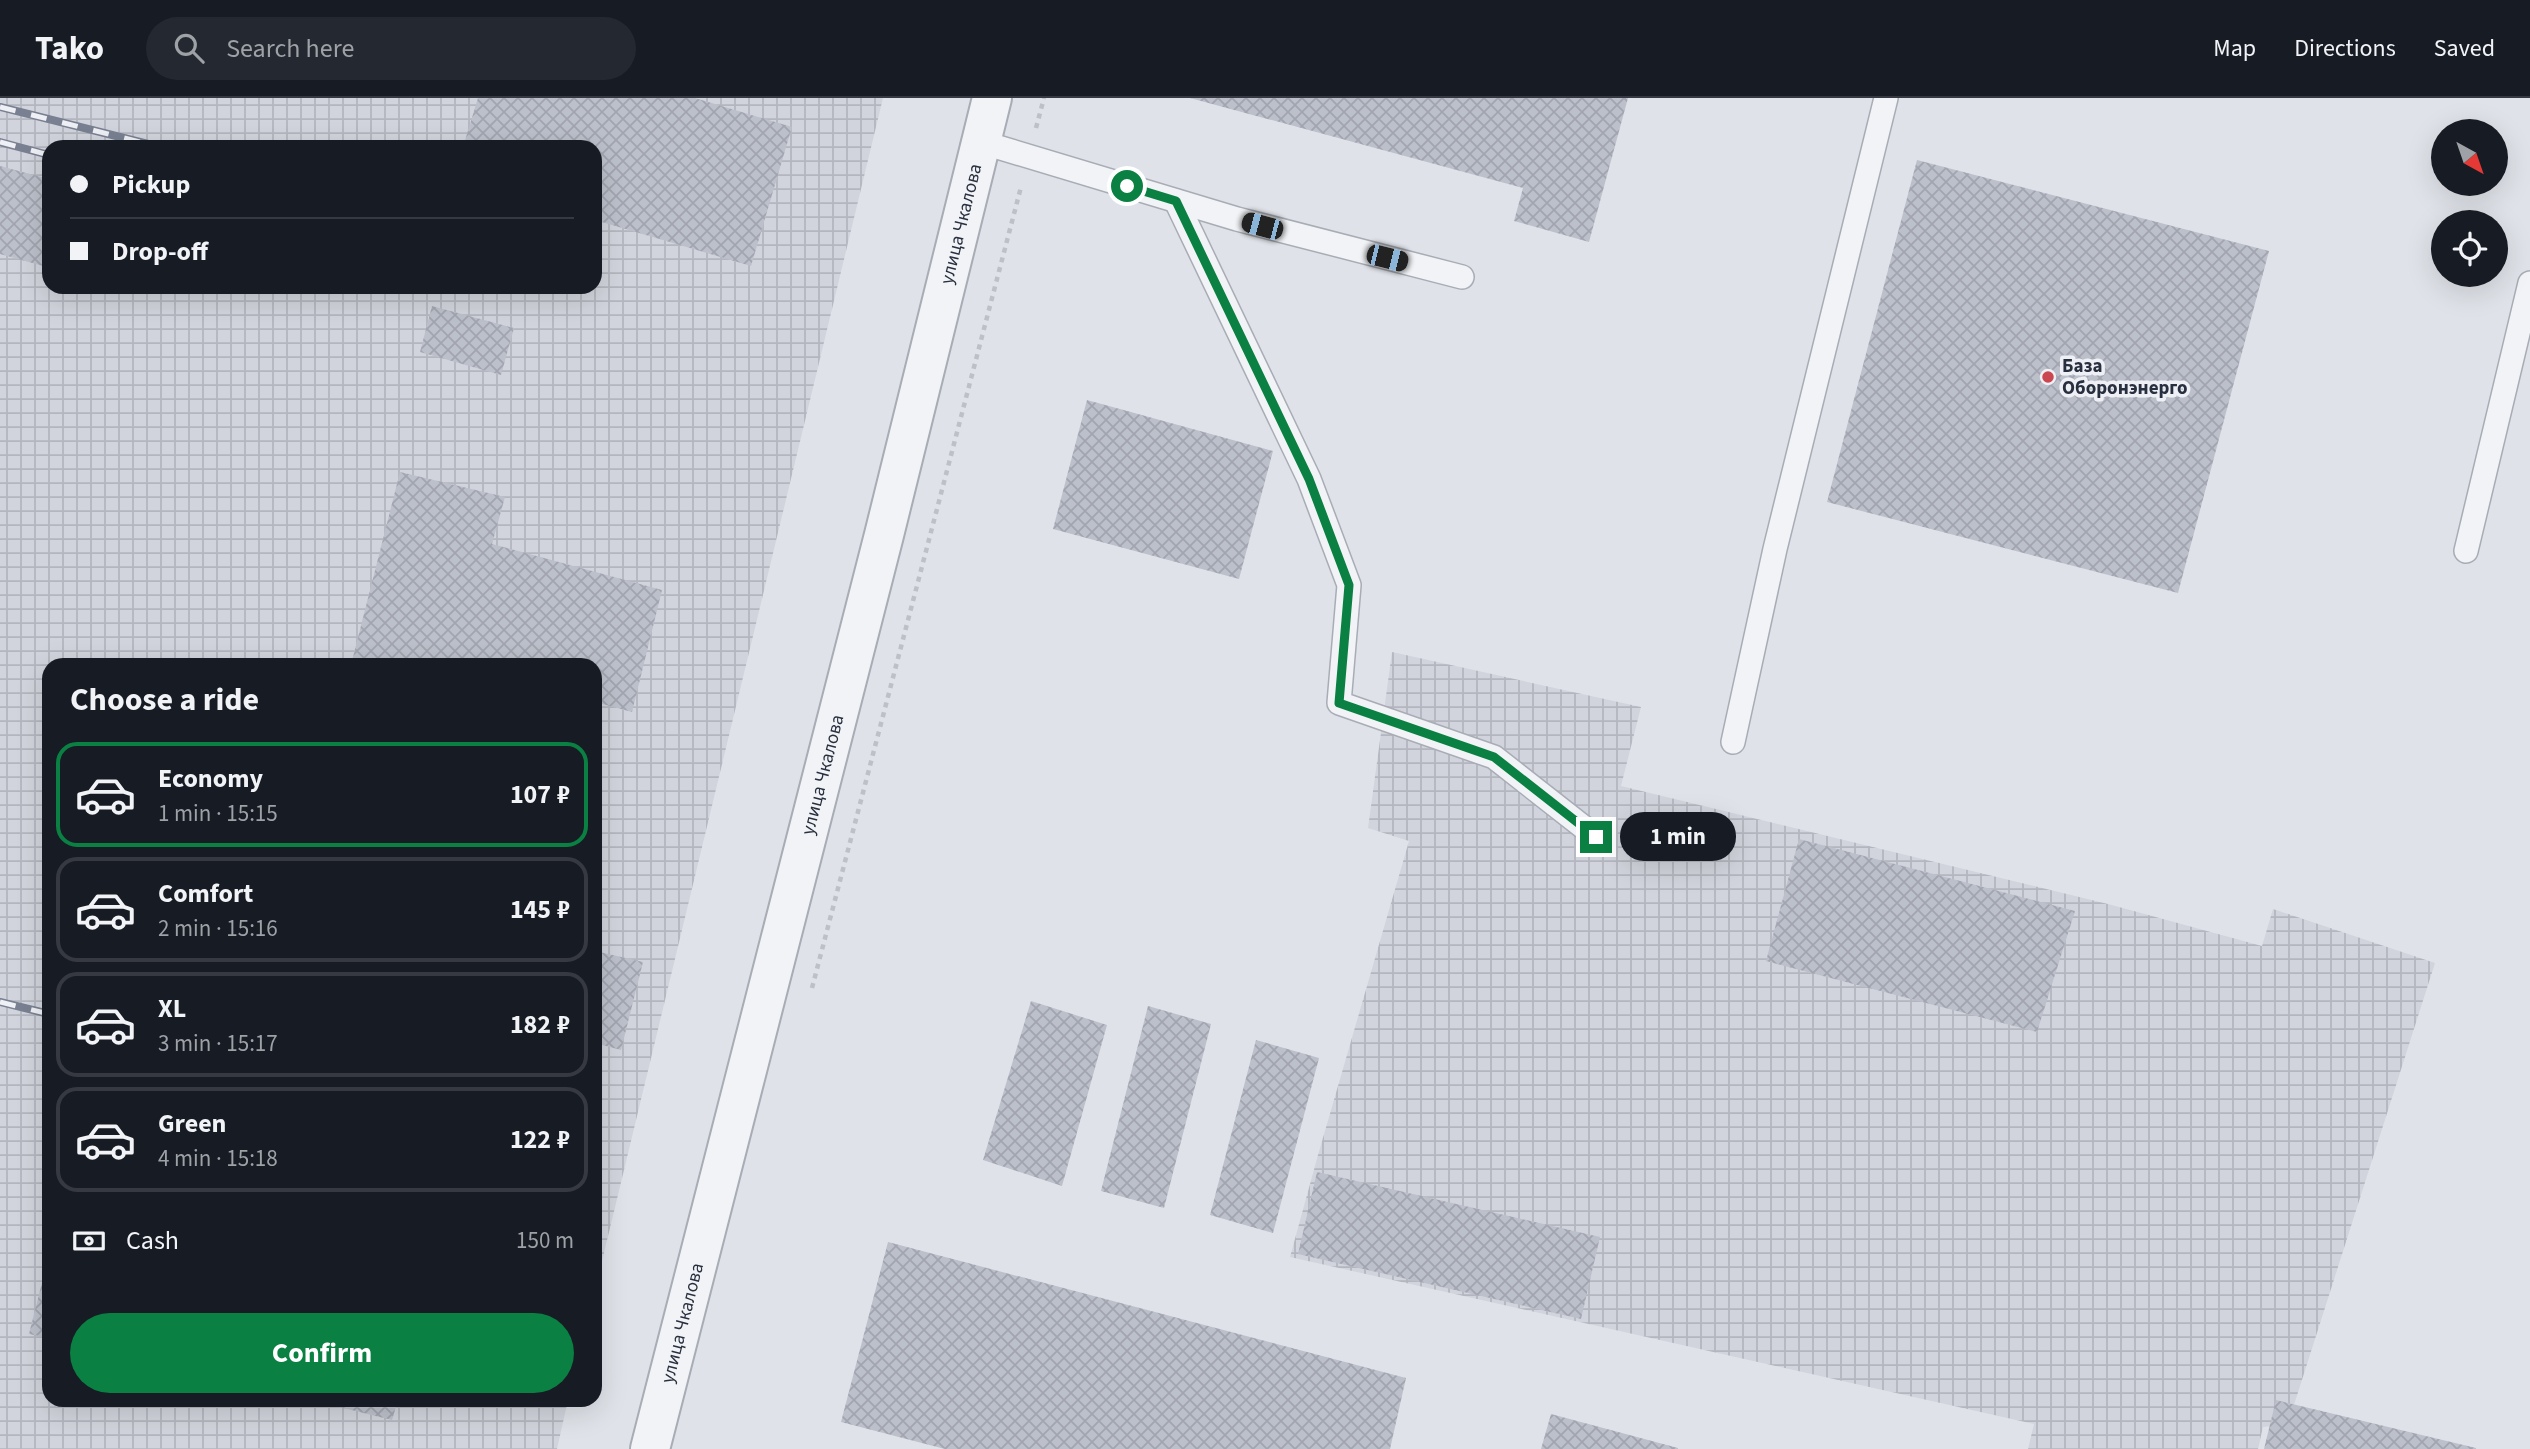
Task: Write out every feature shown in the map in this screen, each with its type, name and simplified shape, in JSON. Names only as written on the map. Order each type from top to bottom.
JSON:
[{"type":"street","name":"улица Чкалова","points":[[650,1449],[884,536],[992,98]]},
{"type":"lane","points":[[1733,741],[1774,548],[1886,98]]},
{"type":"lane","points":[[981,142],[1237,219],[1461,277]]},
{"type":"lane","points":[[1176,201],[1309,479],[1349,585],[1339,703],[1494,757],[1596,837]]},
{"type":"lane","points":[[2466,551],[2530,283]]},
{"type":"path","points":[[811,991],[1044,98]]},
{"type":"shaded area","points":[[0,98],[883,98],[602,1261],[602,658],[42,658],[42,1407],[566,1407],[557,1449],[0,1449]]},
{"type":"shaded area","points":[[1392,652],[1641,707],[1621,786],[2108,904],[2262,946],[2273,909],[2435,963],[2293,1408],[2282,1425],[2263,1427],[2258,1449],[2028,1449],[2034,1424],[1290,1257],[1409,841],[1368,828]]},
{"type":"building","points":[[478,98],[695,98],[792,127],[751,266],[602,222],[602,140],[465,140]]},
{"type":"building","points":[[1190,98],[1628,98],[1589,242],[1514,221],[1523,188]]},
{"type":"building","name":"База Оборонэнерго","points":[[1917,160],[2269,251],[2178,593],[1827,502]]},
{"type":"building","points":[[0,166],[42,177],[42,266],[0,254]]},
{"type":"building","points":[[432,306],[514,328],[501,375],[420,352]]},
{"type":"building","points":[[1087,400],[1273,451],[1239,579],[1053,529]]},
{"type":"building","points":[[400,472],[505,497],[492,544],[662,590],[632,712],[602,704],[602,658],[353,658]]},
{"type":"building","points":[[1799,839],[2075,911],[2037,1032],[1766,961]]},
{"type":"building","points":[[602,953],[643,962],[621,1050],[602,1045]]},
{"type":"building","points":[[1031,1001],[1107,1025],[1062,1186],[983,1160]]},
{"type":"building","points":[[1148,1006],[1211,1024],[1164,1208],[1101,1191]]},
{"type":"building","points":[[1256,1040],[1319,1058],[1273,1233],[1210,1215]]},
{"type":"building","points":[[1317,1172],[1600,1237],[1581,1319],[1298,1254]]},
{"type":"building","points":[[888,1242],[1406,1378],[1390,1449],[945,1449],[841,1422]]},
{"type":"building","points":[[42,1283],[42,1337],[29,1334]]},
{"type":"building","points":[[2276,1400],[2476,1448],[2476,1449],[2264,1449]]},
{"type":"building","points":[[339,1407],[396,1407],[392,1420]]},
{"type":"building","points":[[1551,1414],[1678,1448],[1678,1449],[1541,1449]]},
{"type":"railway","points":[[0,107],[132,140]]},
{"type":"railway","points":[[0,142],[42,153]]},
{"type":"railway","points":[[0,1002],[42,1012]]},
{"type":"place","name":"База Оборонэнерго","points":[[2048,377]]},
{"type":"route","points":[[1127,186],[1176,201],[1309,479],[1349,585],[1339,703],[1494,757],[1596,837]]}]
